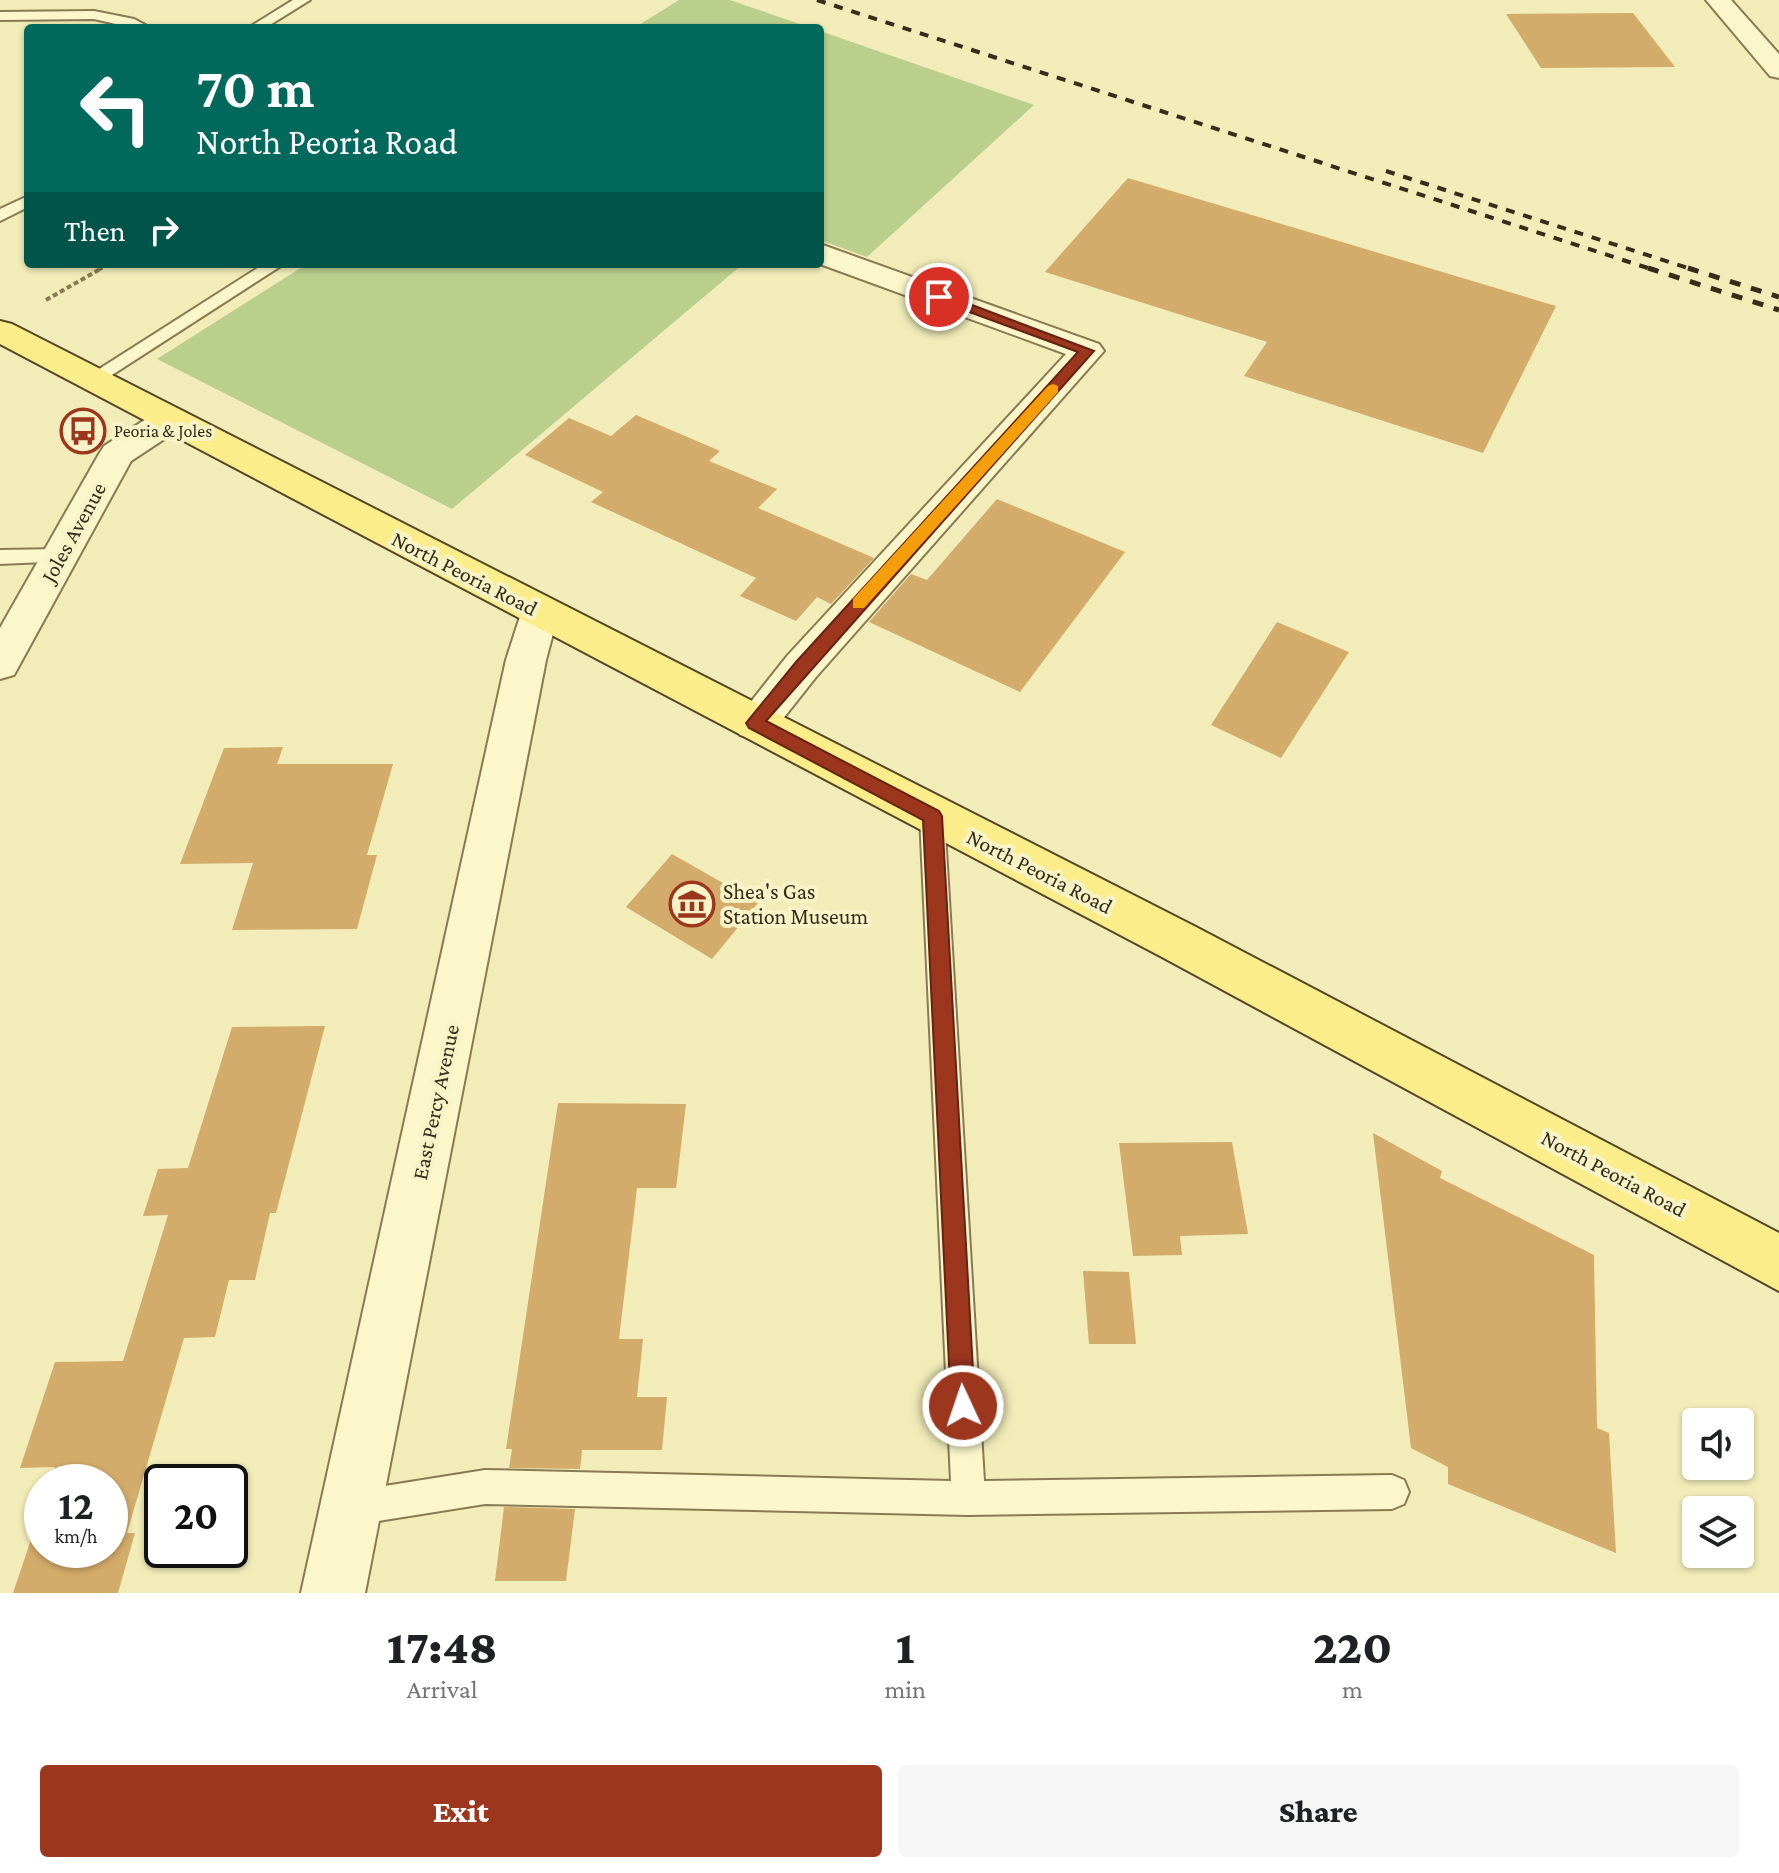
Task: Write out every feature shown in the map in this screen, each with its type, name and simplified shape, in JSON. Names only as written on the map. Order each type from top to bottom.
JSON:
[{"type":"main road","name":"North Peoria Road","points":[[0,331],[1179,942],[1779,1263]]},
{"type":"street","points":[[1718,0],[1779,70]]},
{"type":"street","points":[[755,723],[802,666],[1087,351],[824,254]]},
{"type":"street","name":"Joles Avenue","points":[[0,664],[117,454],[169,420]]},
{"type":"street","name":"East Percy Avenue","points":[[333,1593],[526,660],[539,611]]},
{"type":"lane","points":[[262,24],[303,0]]},
{"type":"lane","points":[[0,16],[89,15],[129,24]]},
{"type":"lane","points":[[0,216],[24,203]]},
{"type":"lane","points":[[91,380],[270,268]]},
{"type":"lane","points":[[0,557],[60,556]]},
{"type":"lane","points":[[932,816],[968,1498]]},
{"type":"lane","points":[[350,1508],[485,1487],[968,1498],[1392,1492]]},
{"type":"path","points":[[46,300],[102,268]]},
{"type":"green space","points":[[679,0],[730,0],[799,24],[640,24]]},
{"type":"green space","points":[[824,32],[1034,105],[867,257],[824,241]]},
{"type":"green space","points":[[301,268],[738,268],[452,509],[157,359]]},
{"type":"building","points":[[1633,13],[1675,67],[1541,68],[1506,14]]},
{"type":"building","points":[[1128,178],[1556,306],[1483,453],[1244,376],[1267,342],[1045,272]]},
{"type":"building","points":[[636,415],[720,451],[709,461],[777,489],[758,508],[874,558],[831,604],[817,597],[796,621],[740,596],[756,578],[591,502],[603,492],[525,455],[569,418],[611,436]]},
{"type":"building","points":[[997,499],[1125,552],[1020,692],[869,622],[911,574],[927,580]]},
{"type":"building","points":[[1277,622],[1349,652],[1281,758],[1211,725]]},
{"type":"building","points":[[283,747],[277,764],[393,764],[367,855],[377,855],[357,929],[232,930],[253,863],[180,864],[224,748]]},
{"type":"building","points":[[672,854],[758,903],[712,959],[626,907]]},
{"type":"building","points":[[325,1026],[276,1213],[270,1213],[255,1280],[229,1280],[215,1337],[184,1338],[147,1464],[144,1464],[144,1475],[128,1530],[128,1464],[24,1464],[24,1468],[20,1468],[55,1362],[123,1361],[168,1215],[143,1216],[158,1169],[188,1168],[232,1027]]},
{"type":"building","points":[[558,1103],[686,1104],[676,1188],[637,1188],[619,1339],[643,1339],[637,1397],[667,1397],[662,1450],[582,1450],[580,1469],[509,1468],[512,1449],[506,1449]]},
{"type":"building","points":[[1373,1133],[1442,1171],[1440,1178],[1594,1255],[1597,1428],[1609,1433],[1616,1553],[1448,1484],[1448,1467],[1411,1448]]},
{"type":"building","points":[[1232,1142],[1248,1234],[1180,1236],[1182,1255],[1133,1256],[1119,1143]]},
{"type":"building","points":[[1083,1271],[1129,1272],[1136,1344],[1089,1344]]},
{"type":"building","points":[[504,1507],[575,1509],[566,1581],[495,1581]]},
{"type":"building","points":[[128,1533],[135,1533],[128,1558]]},
{"type":"building","points":[[24,1560],[24,1568],[125,1568],[118,1593],[13,1593]]},
{"type":"railway","points":[[817,0],[1654,270]]},
{"type":"railway","points":[[1386,171],[1694,270]]},
{"type":"railway","points":[[1648,268],[1779,310]]},
{"type":"railway","points":[[1688,268],[1779,297]]},
{"type":"slow traffic","points":[[859,604],[1053,389]]},
{"type":"place","name":"Peoria & Joles","points":[[83,431]]},
{"type":"place","name":"Shea's Gas Station Museum","points":[[692,904]]},
{"type":"route","points":[[939,297],[1087,351],[802,666],[755,723],[932,816],[963,1406]]}]
